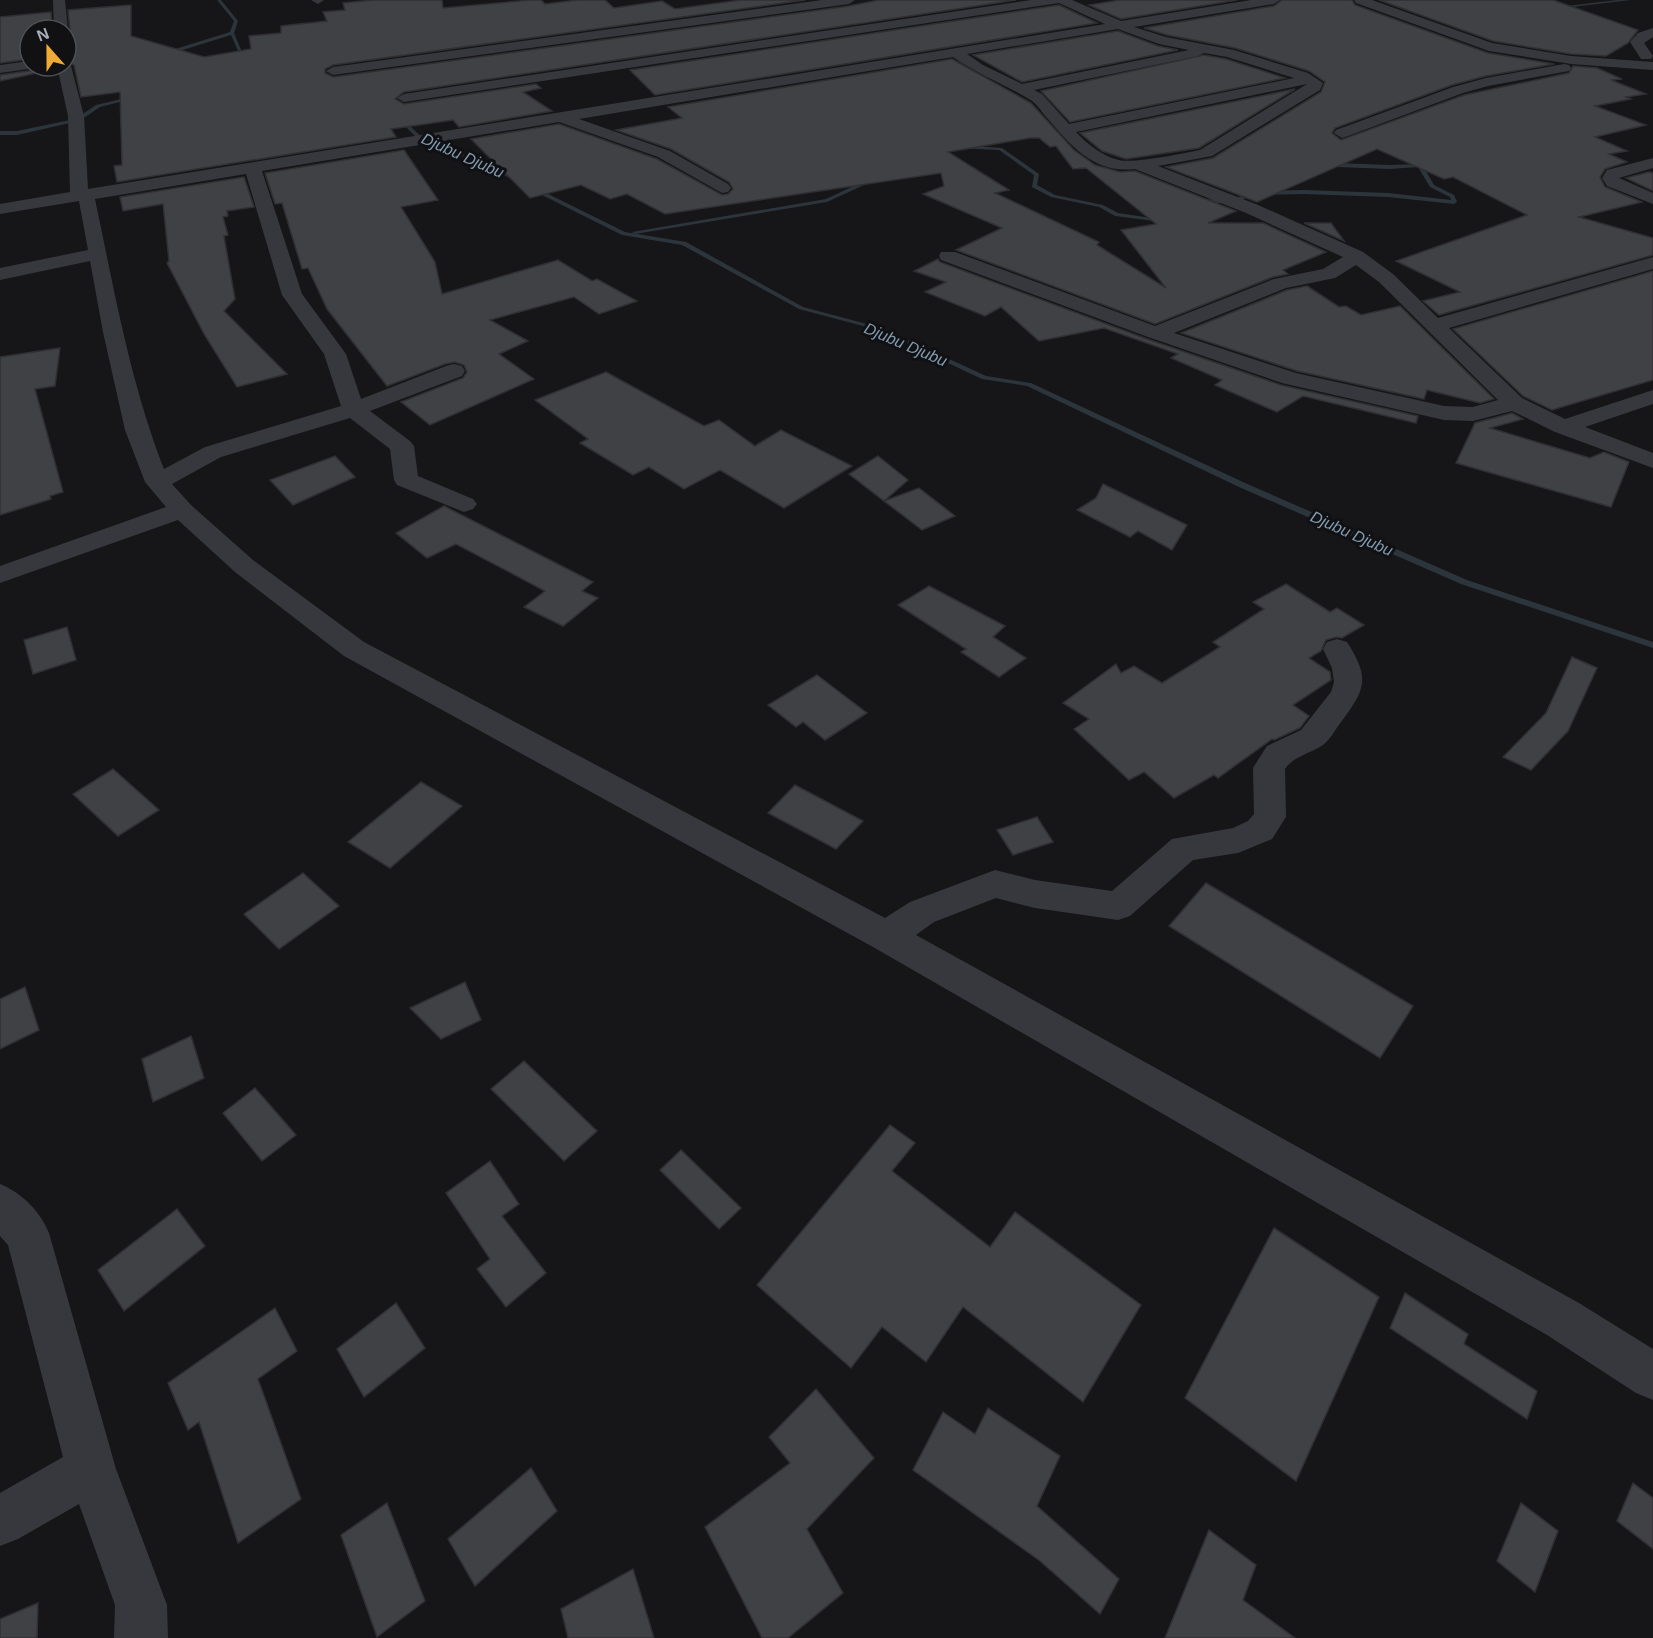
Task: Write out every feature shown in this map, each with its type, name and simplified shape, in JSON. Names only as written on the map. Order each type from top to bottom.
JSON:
[{"type":"street","points":[[58,0],[60,18]]},
{"type":"street","points":[[333,71],[849,0]]},
{"type":"street","points":[[404,98],[1056,0]]},
{"type":"street","points":[[956,53],[978,68],[1023,88],[1045,103],[1078,144],[1090,153],[1119,166],[1186,158],[1206,153],[1315,87],[1316,83],[1311,79],[1229,53],[1164,41],[1111,23],[1062,0]]},
{"type":"street","points":[[0,209],[398,140],[560,117],[783,73],[956,53],[1238,0]]},
{"type":"street","points":[[437,134],[783,73],[1274,0]]},
{"type":"street","points":[[1360,0],[1489,47],[1571,60],[1631,65],[1651,59]]},
{"type":"street","points":[[1379,0],[1458,29],[1496,39],[1651,59]]},
{"type":"street","points":[[686,7],[719,33],[758,57]]},
{"type":"street","points":[[1651,59],[1637,42],[1643,36],[1653,32]]},
{"type":"street","points":[[1023,88],[1211,50]]},
{"type":"street","points":[[1342,133],[1458,90],[1486,82],[1561,69],[1571,60]]},
{"type":"street","points":[[1631,65],[1653,82]]},
{"type":"street","points":[[0,69],[18,67]]},
{"type":"street","points":[[67,78],[76,121],[82,193],[137,430],[157,482],[182,510],[244,566],[354,649],[886,936],[1563,1319],[1653,1376]]},
{"type":"street","points":[[1065,129],[1311,79]]},
{"type":"street","points":[[560,117],[664,154],[722,188]]},
{"type":"street","points":[[0,203],[252,167],[398,140]]},
{"type":"street","points":[[1136,163],[1165,177],[1226,199],[1356,256],[1386,278],[1514,403],[1563,427],[1653,461]]},
{"type":"street","points":[[1653,163],[1613,174],[1610,178],[1614,182],[1653,199]]},
{"type":"street","points":[[252,167],[292,295],[335,354],[353,410],[402,446],[406,480],[464,504]]},
{"type":"street","points":[[19,224],[48,213],[47,207],[54,201]]},
{"type":"street","points":[[4,272],[98,254]]},
{"type":"street","points":[[948,256],[1155,333],[1290,378],[1426,410],[1473,414],[1514,403]]},
{"type":"street","points":[[1155,333],[1281,283],[1336,271],[1356,256]]},
{"type":"street","points":[[1435,325],[1653,263]]},
{"type":"street","points":[[157,482],[213,452],[353,410],[454,371]]},
{"type":"street","points":[[1563,427],[1653,397]]},
{"type":"street","points":[[0,575],[182,510]]},
{"type":"street","points":[[886,936],[922,912],[995,884],[1035,894],[1118,906],[1184,848],[1238,840],[1260,830],[1270,817],[1269,768],[1278,754],[1312,738],[1345,695],[1349,682],[1348,675],[1337,649]]},
{"type":"street","points":[[0,1205],[27,1233],[90,1469],[141,1605],[141,1638]]},
{"type":"street","points":[[0,1521],[90,1469]]},
{"type":"building","points":[[373,0],[442,0],[443,8],[531,0],[541,0],[545,4],[605,0],[614,8],[662,1],[675,9],[741,0],[805,0],[333,65],[325,69],[325,73],[333,77],[879,0],[1016,0],[404,92],[395,99],[404,104],[536,84],[541,88],[523,92],[552,111],[459,127],[453,120],[391,129],[396,137],[117,182],[114,166],[122,165],[120,92],[81,97],[77,78],[78,18],[69,18],[68,10],[131,5],[131,36],[204,57],[251,49],[249,36],[281,33],[281,26],[327,21],[323,12],[345,10],[343,3]]},
{"type":"building","points":[[1120,0],[1237,0],[1121,19],[1089,5]]},
{"type":"building","points":[[1282,0],[1352,0],[1355,5],[1488,53],[1554,64],[1486,76],[1452,85],[1335,128],[1332,133],[1341,140],[1464,95],[1569,73],[1573,66],[1597,68],[1622,79],[1611,80],[1646,94],[1595,106],[1646,125],[1595,137],[1627,151],[1609,154],[1627,162],[1605,169],[1600,177],[1605,187],[1642,202],[1579,217],[1653,238],[1653,255],[1439,315],[1423,301],[1460,292],[1396,261],[1527,215],[1453,177],[1444,179],[1377,149],[1257,202],[1166,167],[1213,158],[1321,92],[1325,82],[1309,71],[1235,48],[1167,35],[1144,28],[1274,6]]},
{"type":"building","points":[[1379,0],[1553,0],[1638,30],[1628,43],[1606,56],[1571,54],[1493,41]]},
{"type":"building","points":[[1059,5],[1097,23],[655,95],[630,70]]},
{"type":"building","points":[[51,12],[51,18],[18,18],[18,61],[0,63],[0,17]]},
{"type":"building","points":[[1118,31],[1158,46],[1178,50],[1022,82],[973,55]]},
{"type":"building","points":[[1204,55],[1226,59],[1285,78],[1070,122],[1041,91]]},
{"type":"building","points":[[952,59],[1031,103],[1074,150],[1095,165],[1120,172],[1135,171],[1236,211],[1208,223],[1263,223],[1326,252],[1283,270],[1288,274],[1273,277],[1155,324],[956,250],[1002,228],[923,194],[944,186],[941,173],[665,214],[627,194],[610,199],[581,185],[530,198],[471,139],[559,124],[657,159],[722,195],[728,194],[733,189],[729,182],[671,149],[616,130],[682,118],[668,107]],"holes":[[[1039,138],[1050,147],[1056,146],[1073,169],[1086,168],[1156,224],[1121,230],[1166,288],[1097,245],[1099,242],[995,193],[1009,190],[948,152]]]},
{"type":"building","points":[[18,72],[18,77],[0,81],[0,75]]},
{"type":"building","points":[[1295,89],[1199,148],[1126,159],[1102,151],[1080,133]]},
{"type":"building","points":[[404,150],[438,200],[401,207],[435,262],[442,294],[558,260],[592,281],[597,279],[637,301],[599,314],[574,297],[490,320],[528,341],[499,354],[534,379],[430,425],[401,402],[463,378],[467,372],[464,365],[455,362],[445,364],[387,386],[327,309],[308,268],[302,269],[282,203],[275,204],[265,173]]},
{"type":"building","points":[[1653,173],[1653,191],[1626,178]]},
{"type":"building","points":[[244,177],[254,207],[227,211],[228,216],[223,217],[228,235],[224,236],[235,299],[224,311],[287,374],[237,387],[204,334],[167,263],[169,261],[163,204],[123,211],[120,197]]},
{"type":"building","points":[[1304,223],[1331,223],[1344,241]]},
{"type":"building","points":[[938,259],[940,262],[1147,339],[1281,385],[1418,416],[1416,423],[1303,396],[1277,412],[1215,385],[1222,380],[1171,358],[1178,354],[1104,328],[1039,341],[1001,307],[985,316],[925,292],[946,282],[914,271]]},
{"type":"building","points":[[1653,271],[1653,380],[1552,410],[1523,396],[1453,329]]},
{"type":"building","points":[[1307,286],[1339,307],[1346,306],[1361,315],[1400,306],[1494,399],[1480,403],[1427,390],[1424,399],[1297,371],[1181,333],[1287,290]]},
{"type":"building","points":[[60,348],[55,386],[35,389],[63,492],[50,496],[51,499],[0,515],[0,357]]},
{"type":"building","points":[[606,372],[704,426],[719,420],[755,446],[781,430],[852,466],[784,508],[720,470],[684,489],[649,467],[633,475],[580,443],[588,439],[535,400]]},
{"type":"building","points":[[1512,413],[1523,419],[1490,428],[1590,458],[1604,452],[1629,462],[1611,507],[1456,463],[1475,423]]},
{"type":"building","points":[[335,456],[355,477],[293,505],[270,480]]},
{"type":"building","points":[[878,456],[908,480],[884,501],[849,474]]},
{"type":"building","points":[[1103,484],[1187,525],[1172,550],[1138,531],[1130,537],[1077,510],[1096,498]]},
{"type":"building","points":[[919,488],[955,516],[922,530],[884,501]]},
{"type":"building","points":[[444,506],[593,582],[582,591],[598,598],[563,626],[524,607],[545,591],[456,544],[427,558],[396,533]]},
{"type":"building","points":[[1286,584],[1330,612],[1337,608],[1364,625],[1342,638],[1326,640],[1321,651],[1309,658],[1330,672],[1331,680],[1293,705],[1309,716],[1300,728],[1272,739],[1218,778],[1214,775],[1174,798],[1144,772],[1129,780],[1074,729],[1089,719],[1063,703],[1116,664],[1121,673],[1134,666],[1162,683],[1220,647],[1213,642],[1264,609],[1253,602]]},
{"type":"building","points":[[929,586],[1005,626],[993,637],[1026,658],[999,677],[961,652],[966,649],[898,605]]},
{"type":"building","points":[[67,627],[76,660],[33,674],[24,640]]},
{"type":"building","points":[[1572,657],[1597,668],[1568,731],[1531,770],[1503,757],[1546,713]]},
{"type":"building","points":[[817,675],[867,713],[825,740],[803,722],[796,727],[768,705]]},
{"type":"building","points":[[113,769],[159,810],[118,836],[73,794]]},
{"type":"building","points":[[421,782],[462,806],[390,868],[348,842]]},
{"type":"building","points":[[795,785],[863,821],[836,849],[768,813]]},
{"type":"building","points":[[1037,817],[1053,842],[1013,855],[997,830]]},
{"type":"building","points":[[303,873],[339,906],[279,949],[244,914]]},
{"type":"building","points":[[1206,883],[1413,1006],[1380,1058],[1169,926]]},
{"type":"building","points":[[465,982],[481,1020],[441,1039],[410,1008]]},
{"type":"building","points":[[25,987],[39,1030],[0,1049],[0,999]]},
{"type":"building","points":[[191,1036],[204,1078],[153,1102],[142,1059]]},
{"type":"building","points":[[524,1061],[597,1131],[564,1161],[491,1089]]},
{"type":"building","points":[[255,1088],[296,1135],[262,1161],[223,1113]]},
{"type":"building","points":[[890,1125],[915,1143],[892,1171],[990,1247],[1015,1212],[1141,1305],[1083,1402],[963,1307],[926,1362],[882,1327],[851,1368],[757,1285]]},
{"type":"building","points":[[681,1150],[741,1208],[719,1229],[660,1170]]},
{"type":"building","points":[[490,1161],[519,1204],[502,1216],[546,1273],[506,1307],[477,1269],[490,1259],[446,1193]]},
{"type":"building","points":[[177,1209],[205,1246],[124,1311],[98,1270]]},
{"type":"building","points":[[1274,1228],[1379,1297],[1296,1481],[1185,1398]]},
{"type":"building","points":[[1405,1293],[1468,1334],[1464,1344],[1537,1391],[1527,1419],[1390,1328]]},
{"type":"building","points":[[396,1303],[425,1348],[364,1397],[337,1349]]},
{"type":"building","points":[[275,1308],[297,1351],[258,1379],[301,1499],[238,1543],[199,1422],[188,1430],[168,1383]]},
{"type":"building","points":[[816,1389],[874,1458],[807,1529],[843,1593],[788,1638],[762,1638],[705,1527],[790,1463],[769,1437]]},
{"type":"building","points":[[988,1408],[1060,1456],[1037,1506],[1119,1579],[1100,1614],[1040,1561],[913,1470],[943,1412],[975,1434]]},
{"type":"building","points":[[531,1468],[557,1511],[475,1586],[448,1539]]},
{"type":"building","points":[[1633,1483],[1653,1498],[1653,1549],[1617,1521]]},
{"type":"building","points":[[387,1503],[425,1601],[377,1637],[341,1535]]},
{"type":"building","points":[[1521,1503],[1558,1531],[1535,1592],[1497,1561]]},
{"type":"building","points":[[1209,1530],[1256,1565],[1243,1600],[1295,1638],[1165,1638]]},
{"type":"building","points":[[633,1569],[654,1638],[568,1638],[561,1609]]},
{"type":"building","points":[[38,1603],[37,1638],[0,1638],[0,1619]]},
{"type":"waterway","name":"Djubu Djubu","points":[[219,0],[236,21],[232,33]]},
{"type":"waterway","points":[[1562,9],[1560,7],[1629,0]]},
{"type":"waterway","points":[[168,57],[171,52],[232,33]]},
{"type":"waterway","name":"Djubu Djubu","points":[[232,33],[245,63],[243,64]]},
{"type":"waterway","points":[[0,133],[17,133],[77,120],[98,106],[134,97]]},
{"type":"waterway","name":"Djubu Djubu","points":[[399,117],[422,140],[497,169],[519,181]]},
{"type":"waterway","points":[[957,147],[1000,149],[1037,175],[1034,186],[1053,196],[1101,206],[1117,215],[1162,220]]},
{"type":"waterway","points":[[1197,202],[1238,200],[1251,193],[1304,192],[1388,195],[1454,202],[1452,196],[1432,186],[1420,165],[1390,167],[1336,165],[1330,160]]},
{"type":"waterway","points":[[635,232],[827,200],[862,184],[871,176]]},
{"type":"waterway","name":"Djubu Djubu","points":[[532,188],[624,234],[684,243],[801,308],[880,329],[984,378],[1029,384],[1242,485],[1464,582],[1653,645]]}]
